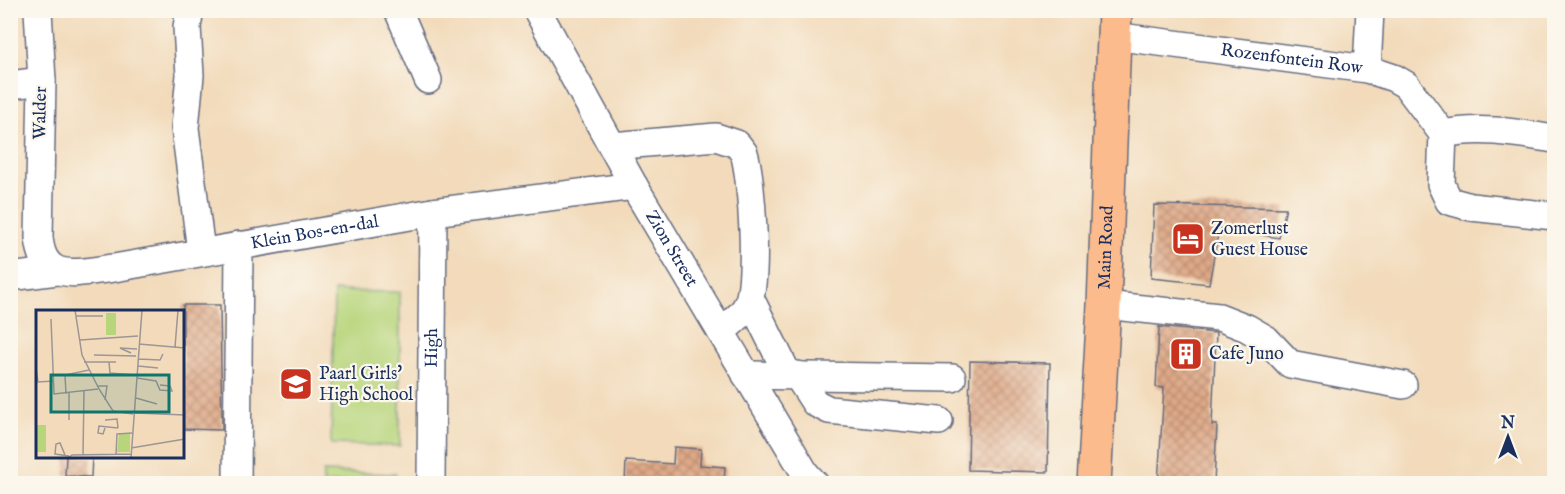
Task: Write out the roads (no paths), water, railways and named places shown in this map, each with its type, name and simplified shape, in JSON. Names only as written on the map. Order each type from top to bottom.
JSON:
[{"type":"main road","name":"Main Road","points":[[1094,483],[1104,304],[1114,23]]},
{"type":"street","name":"Walder","points":[[38,10],[42,81],[40,216],[42,258],[49,268],[57,271]]},
{"type":"street","points":[[190,10],[187,27],[190,75],[185,128],[201,252]]},
{"type":"street","points":[[398,10],[428,80]]},
{"type":"street","name":"Zion Street","points":[[537,10],[633,186],[805,473],[815,483]]},
{"type":"street","points":[[1367,69],[1370,10]]},
{"type":"street","name":"Rozenfontein Row","points":[[1114,23],[1367,69],[1394,78],[1406,85],[1443,134]]},
{"type":"street","points":[[10,85],[42,81]]},
{"type":"street","points":[[1554,139],[1492,130],[1466,129],[1443,134],[1441,184],[1449,201],[1471,207],[1554,216]]},
{"type":"street","points":[[612,146],[716,137],[737,144],[747,161],[753,244],[750,298],[741,313],[721,332]]},
{"type":"street","name":"Klein Bos-en-dal","points":[[10,277],[57,271],[72,273],[103,269],[433,212],[633,186]]},
{"type":"street","name":"High","points":[[431,483],[433,212]]},
{"type":"street","points":[[237,483],[239,245]]},
{"type":"street","points":[[750,298],[793,375],[815,403],[829,410],[939,421]]},
{"type":"street","points":[[1104,304],[1218,317],[1266,339],[1290,364],[1403,385]]},
{"type":"street","points":[[746,375],[952,378]]},
{"type":"place","name":"Zomerlust Guest House","points":[[1188,239]]},
{"type":"place","name":"Cafe Juno","points":[[1186,354]]},
{"type":"place","name":"Paarl Girls' High School","points":[[296,384]]}]
